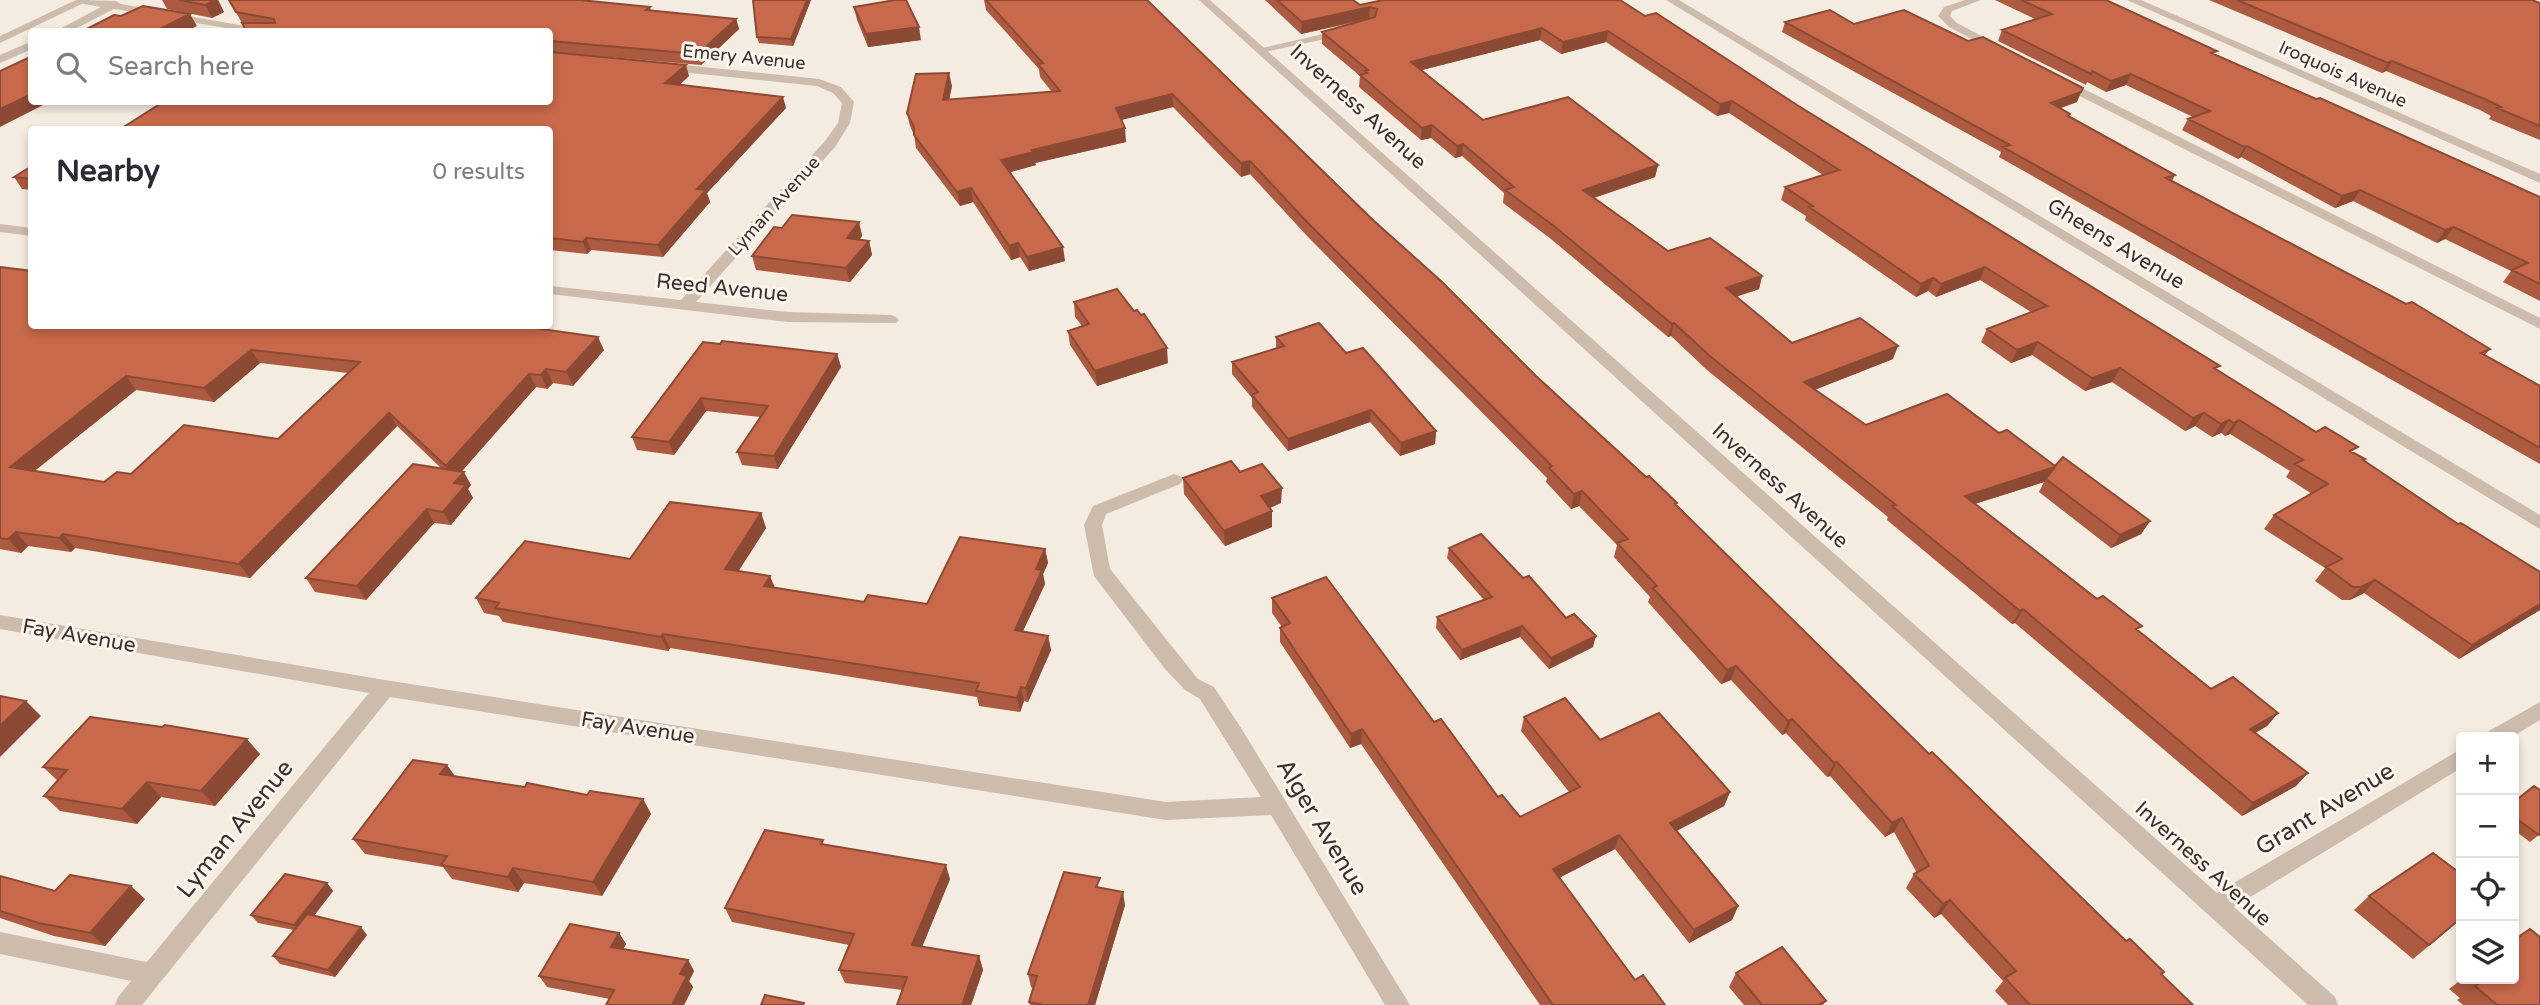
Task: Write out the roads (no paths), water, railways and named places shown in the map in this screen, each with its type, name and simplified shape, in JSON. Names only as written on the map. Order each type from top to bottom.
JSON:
[{"type":"street","points":[[0,40],[84,0],[250,28]]},
{"type":"street","points":[[67,28],[126,0]]},
{"type":"street","name":"Inverness Avenue","points":[[1204,0],[2326,1005]]},
{"type":"street","name":"Gheens Avenue","points":[[1671,0],[2540,523]]},
{"type":"street","points":[[1976,0],[1948,9],[1944,16],[1953,25],[2007,53]]},
{"type":"street","name":"Iroquois Avenue","points":[[2132,0],[2540,179]]},
{"type":"street","points":[[1260,50],[1357,28]]},
{"type":"street","points":[[0,60],[28,46]]},
{"type":"street","name":"Emery Avenue","points":[[654,66],[820,83],[837,90],[846,98]]},
{"type":"street","points":[[2043,72],[2540,324]]},
{"type":"street","name":"Lyman Avenue","points":[[684,306],[830,144],[844,122],[848,108],[846,98]]},
{"type":"street","points":[[0,228],[28,232]]},
{"type":"street","name":"Reed Avenue","points":[[553,290],[788,317],[891,320]]},
{"type":"street","name":"Alger Avenue","points":[[1174,480],[1099,510],[1093,525],[1101,571],[1172,664],[1192,684],[1207,693],[1278,804],[1398,1005]]},
{"type":"street","name":"Fay Avenue","points":[[0,622],[385,688],[1166,810],[1278,804]]},
{"type":"street","name":"Lyman Avenue","points":[[127,1005],[385,688]]},
{"type":"street","points":[[2504,732],[2540,710]]},
{"type":"street","name":"Grant Avenue","points":[[2216,906],[2456,761]]},
{"type":"street","points":[[0,943],[151,974]]}]
